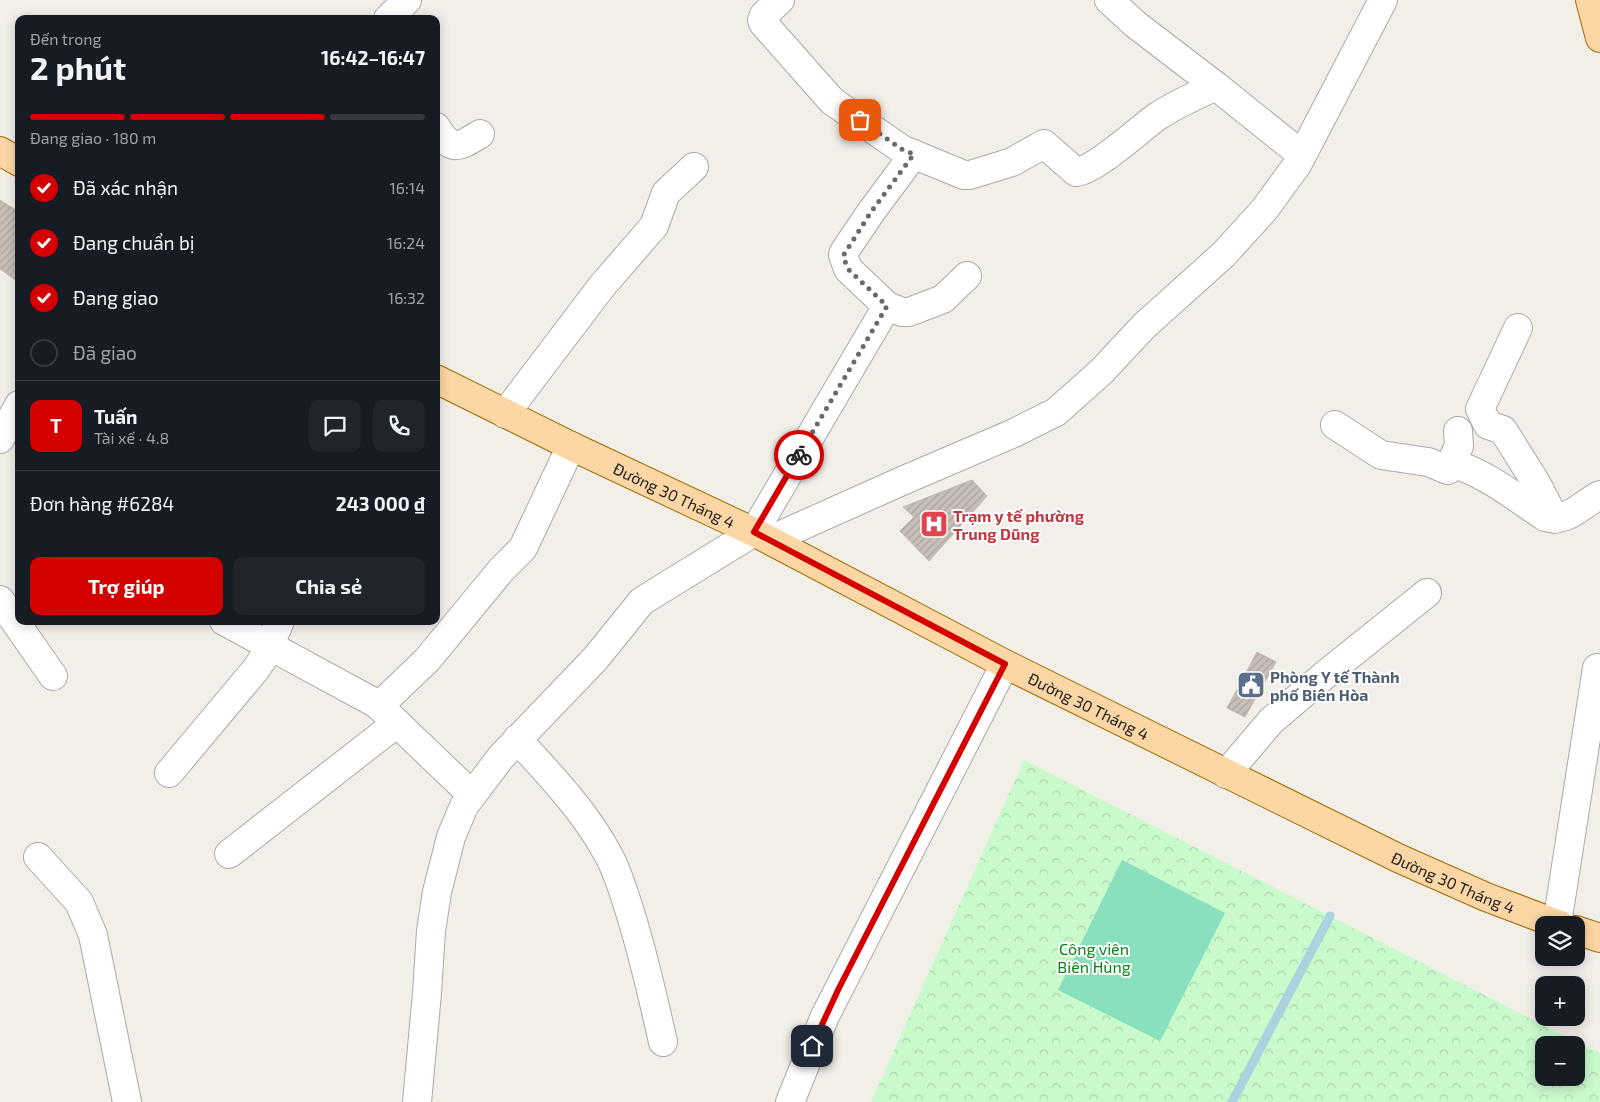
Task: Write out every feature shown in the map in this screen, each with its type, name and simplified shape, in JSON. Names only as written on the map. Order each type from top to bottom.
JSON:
[{"type":"main road","points":[[1590,0],[1600,38]]},
{"type":"main road","points":[[0,151],[15,160]]},
{"type":"main road","name":"Đường 30 Tháng 4","points":[[440,382],[762,536],[1005,664],[1226,774],[1430,873],[1539,916]]},
{"type":"main road","name":"Đường 30 Tháng 4","points":[[1585,933],[1600,938]]},
{"type":"street","points":[[392,15],[407,0]]},
{"type":"street","points":[[780,0],[764,15],[763,23],[832,101],[903,150],[964,175],[970,175],[1012,162],[1044,144],[1076,172],[1080,172],[1095,164],[1160,114],[1216,86]]},
{"type":"street","points":[[1109,0],[1135,24],[1302,155]]},
{"type":"street","points":[[417,1102],[427,993],[430,931],[451,837],[464,806],[517,739],[595,659],[642,601],[762,536],[902,481],[1014,433],[1056,412],[1101,372],[1144,326],[1224,254],[1264,210],[1297,165],[1383,0]]},
{"type":"street","points":[[440,133],[445,141],[459,146],[480,134]]},
{"type":"street","points":[[914,154],[871,212],[843,256],[848,269],[887,306],[902,312],[909,312],[943,298],[967,276]]},
{"type":"street","points":[[505,414],[602,286],[654,226],[666,193],[694,167]]},
{"type":"street","points":[[762,536],[887,306]]},
{"type":"street","points":[[1518,328],[1480,409],[1488,425],[1503,430],[1535,481],[1555,519]]},
{"type":"street","points":[[0,439],[15,412]]},
{"type":"street","points":[[1335,425],[1381,455],[1428,462],[1448,470],[1459,446],[1458,431]]},
{"type":"street","points":[[229,854],[388,715],[426,660],[502,569],[524,548],[571,446]]},
{"type":"street","points":[[1451,463],[1462,466],[1494,482],[1545,517],[1555,519],[1570,514],[1600,495]]},
{"type":"street","points":[[1226,774],[1271,721],[1427,593]]},
{"type":"street","points":[[0,600],[15,622]]},
{"type":"street","points":[[17,625],[53,676]]},
{"type":"street","points":[[241,625],[274,633],[388,715],[472,796]]},
{"type":"street","points":[[169,773],[256,669],[274,633]]},
{"type":"street","points":[[790,1102],[828,1009],[1005,664]]},
{"type":"street","points":[[1565,916],[1597,668]]},
{"type":"street","points":[[517,739],[559,785],[585,818],[621,881],[640,942],[663,1042]]},
{"type":"street","points":[[38,857],[79,902],[93,935],[127,1102]]},
{"type":"green space","name":"Công viên Biên Hùng","points":[[1024,760],[1535,1021],[1535,1026],[1545,1026],[1565,1036],[1535,1036],[1535,1086],[1585,1086],[1585,1046],[1600,1054],[1600,1102],[871,1102]]},
{"type":"green space","points":[[1122,860],[1225,913],[1160,1041],[1058,990]]},
{"type":"building","points":[[0,200],[15,209],[15,233],[0,251]]},
{"type":"building","points":[[15,233],[15,270],[10,276],[0,269],[0,251]]},
{"type":"building","points":[[15,270],[15,280],[10,276]]},
{"type":"building","name":"Trạm y tế phường Trung Dũng","points":[[972,480],[987,496],[929,561],[900,531],[914,517],[903,507]]},
{"type":"building","name":"Phòng Y tế Thành phố Biên Hòa","points":[[1257,652],[1276,662],[1245,717],[1227,708]]},
{"type":"waterway","points":[[1232,1102],[1330,916]]},
{"type":"way so far","points":[[799,455],[887,306],[848,269],[843,256],[871,212],[914,154],[903,150],[860,120]]},
{"type":"place","name":"Trạm y tế phường Trung Dũng","points":[[934,524]]},
{"type":"place","name":"Phòng Y tế Thành phố Biên Hòa","points":[[1251,685]]},
{"type":"route","points":[[799,455],[754,532],[1005,664],[839,988],[812,1046]]}]
